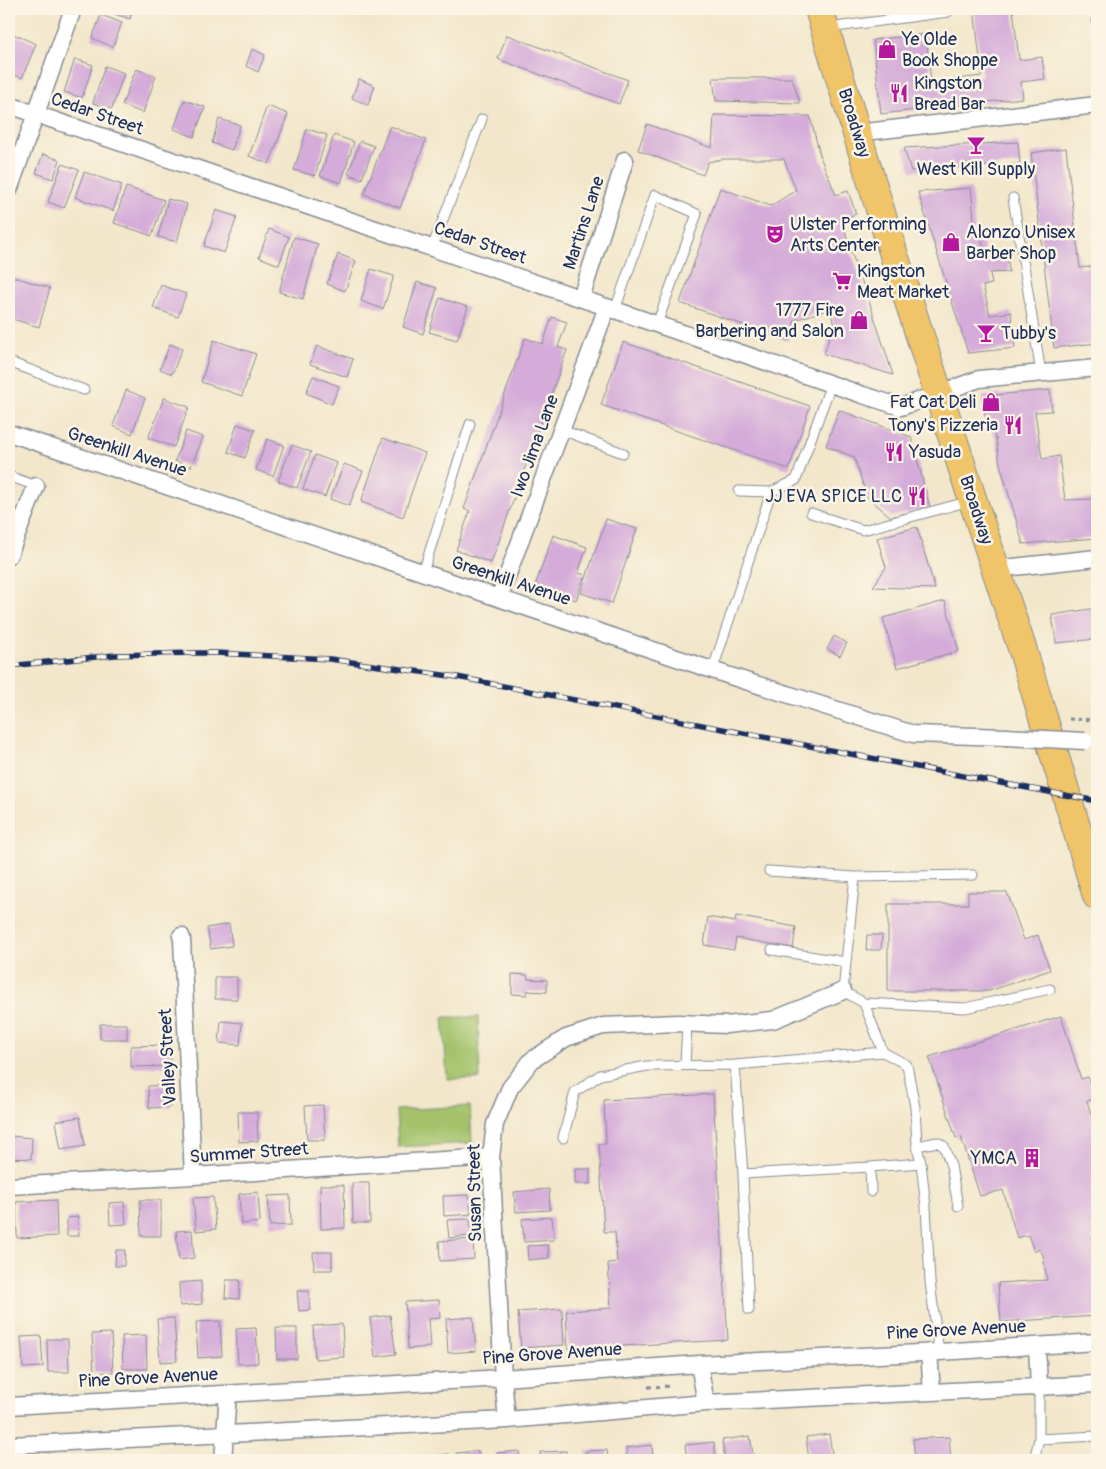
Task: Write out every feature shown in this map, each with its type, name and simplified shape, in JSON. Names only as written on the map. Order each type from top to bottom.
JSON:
[{"type":"highway","name":"Broadway","points":[[822,18],[894,255],[1023,651],[1097,896]]},
{"type":"street","points":[[9,190],[73,9]]},
{"type":"street","name":"Cedar Street","points":[[9,105],[901,407],[938,392],[979,379],[1097,368]]},
{"type":"street","points":[[857,133],[1097,105]]},
{"type":"street","name":"Martins Lane","points":[[581,298],[625,160]]},
{"type":"street","name":"Iwo Jima Lane","points":[[499,598],[562,430],[611,309]]},
{"type":"street","name":"Greenkill Avenue","points":[[9,433],[499,598],[913,734],[1091,741]]},
{"type":"street","points":[[9,555],[36,486]]},
{"type":"street","points":[[995,569],[1097,558]]},
{"type":"street","name":"Valley Street","points":[[181,936],[193,1176]]},
{"type":"street","name":"Susan Street","points":[[507,1420],[491,1157],[495,1124],[510,1088],[532,1060],[566,1038],[603,1026],[687,1023],[726,1025],[773,1020],[843,991]]},
{"type":"street","name":"Summer Street","points":[[9,1186],[491,1157]]},
{"type":"street","name":"Pine Grove Avenue","points":[[9,1406],[1097,1342]]},
{"type":"street","points":[[1037,1346],[1039,1387]]},
{"type":"street","points":[[932,1392],[934,1352]]},
{"type":"street","points":[[699,1364],[706,1404]]},
{"type":"street","points":[[9,1445],[507,1420],[706,1404],[1097,1384]]},
{"type":"street","points":[[224,1460],[228,1394]]},
{"type":"lane","points":[[822,18],[948,12]]},
{"type":"lane","points":[[432,248],[482,118]]},
{"type":"lane","points":[[611,309],[655,196],[697,214],[657,324]]},
{"type":"lane","points":[[1013,198],[1041,373]]},
{"type":"lane","points":[[9,362],[84,390]]},
{"type":"lane","points":[[738,491],[771,492],[796,480],[830,384]]},
{"type":"lane","points":[[423,572],[470,424]]},
{"type":"lane","points":[[562,430],[623,453]]},
{"type":"lane","points":[[9,476],[36,486]]},
{"type":"lane","points":[[713,669],[771,492]]},
{"type":"lane","points":[[811,513],[864,530],[973,500]]},
{"type":"lane","points":[[769,871],[855,877],[973,875]]},
{"type":"lane","points":[[855,877],[843,991],[864,1003],[965,1008],[1050,988]]},
{"type":"lane","points":[[772,950],[846,962]]},
{"type":"lane","points":[[864,1003],[882,1052]]},
{"type":"lane","points":[[685,1065],[687,1023]]},
{"type":"lane","points":[[563,1138],[575,1092],[600,1075],[647,1066],[735,1065],[882,1052],[907,1065],[926,1207],[934,1352]]},
{"type":"lane","points":[[735,1065],[743,1174],[749,1310]]},
{"type":"lane","points":[[917,1146],[936,1142],[944,1146],[951,1166],[958,1206]]},
{"type":"lane","points":[[743,1174],[920,1163]]},
{"type":"lane","points":[[870,1167],[871,1192]]},
{"type":"lane","points":[[1034,1460],[1040,1438],[1039,1387]]},
{"type":"lane","points":[[1040,1438],[1097,1436]]},
{"type":"path","points":[[1069,719],[1097,720]]},
{"type":"green space","points":[[443,1017],[478,1017],[480,1079],[447,1079]]},
{"type":"green space","points":[[470,1106],[472,1143],[398,1147],[396,1110]]},
{"type":"building","points":[[100,9],[133,9],[130,19]]},
{"type":"building","points":[[974,9],[1013,9],[1019,60],[1042,57],[1045,79],[1021,82],[1023,98],[881,114],[873,40],[926,34],[931,82],[982,76]]},
{"type":"building","points":[[101,15],[122,23],[113,47],[92,38]]},
{"type":"building","points":[[9,32],[36,44],[22,78],[9,73]]},
{"type":"building","points":[[507,35],[628,80],[619,104],[498,59]]},
{"type":"building","points":[[252,49],[265,55],[258,72],[246,66]]},
{"type":"building","points":[[75,59],[93,65],[82,98],[64,92]]},
{"type":"building","points":[[105,66],[124,73],[112,109],[93,103]]},
{"type":"building","points":[[136,69],[156,76],[143,113],[122,105]]},
{"type":"building","points":[[713,78],[792,78],[800,103],[716,101]]},
{"type":"building","points":[[359,79],[375,86],[368,105],[352,98]]},
{"type":"building","points":[[184,100],[205,107],[194,137],[174,129]]},
{"type":"building","points":[[267,106],[288,114],[269,164],[249,156]]},
{"type":"building","points":[[714,115],[810,116],[821,159],[836,195],[848,191],[856,214],[842,219],[850,249],[893,375],[824,354],[831,332],[835,329],[830,309],[795,320],[789,341],[680,303],[720,188],[771,206],[796,190],[784,159],[722,159],[708,162],[703,175],[638,150],[647,124],[712,148]]},
{"type":"building","points":[[219,119],[240,125],[232,150],[212,143]]},
{"type":"building","points":[[390,126],[426,140],[400,208],[364,194]]},
{"type":"building","points":[[307,129],[327,135],[315,176],[294,170]]},
{"type":"building","points":[[334,135],[354,142],[341,183],[320,176]]},
{"type":"building","points":[[360,141],[374,146],[362,179],[348,174]]},
{"type":"building","points":[[1018,142],[1020,164],[911,171],[904,148]]},
{"type":"building","points":[[1066,148],[1080,268],[1097,266],[1097,343],[1054,348],[1031,153]]},
{"type":"building","points":[[43,154],[60,160],[53,179],[36,173]]},
{"type":"building","points":[[62,164],[79,170],[64,208],[48,202]]},
{"type":"building","points":[[84,172],[122,185],[113,211],[75,197]]},
{"type":"building","points":[[126,187],[164,200],[152,236],[114,223]]},
{"type":"building","points":[[971,188],[975,230],[980,230],[984,251],[995,250],[995,253],[1007,252],[1009,272],[990,273],[992,284],[983,286],[990,315],[1011,312],[1015,348],[968,353],[918,192]]},
{"type":"building","points":[[168,199],[187,204],[177,242],[158,237]]},
{"type":"building","points":[[216,210],[237,217],[224,253],[204,246]]},
{"type":"building","points":[[269,229],[289,237],[279,265],[259,257]]},
{"type":"building","points":[[294,237],[318,244],[303,299],[279,292]]},
{"type":"building","points":[[338,254],[356,261],[345,291],[327,284]]},
{"type":"building","points":[[371,269],[394,276],[383,309],[361,301]]},
{"type":"building","points":[[11,276],[50,288],[39,327],[9,318],[9,283]]},
{"type":"building","points":[[417,282],[437,288],[423,334],[403,327]]},
{"type":"building","points":[[161,285],[186,294],[178,317],[153,308]]},
{"type":"building","points":[[440,298],[468,307],[457,340],[429,332]]},
{"type":"building","points":[[552,317],[567,322],[558,347],[567,350],[491,563],[456,550],[470,511],[464,509],[525,338],[543,344]]},
{"type":"building","points":[[214,340],[256,354],[242,396],[201,382]]},
{"type":"building","points":[[623,342],[810,406],[789,469],[601,405]]},
{"type":"building","points":[[170,344],[182,349],[172,374],[160,369]]},
{"type":"building","points":[[317,346],[353,359],[347,377],[310,364]]},
{"type":"building","points":[[313,376],[339,386],[332,404],[306,393]]},
{"type":"building","points":[[126,390],[145,398],[132,434],[113,426]]},
{"type":"building","points":[[1050,390],[1052,411],[1035,412],[1042,459],[1059,456],[1065,500],[1093,499],[1097,538],[1023,544],[1000,464],[996,439],[985,416],[983,396]]},
{"type":"building","points":[[164,398],[189,407],[174,447],[148,438]]},
{"type":"building","points":[[839,410],[911,437],[930,507],[891,517],[867,497],[854,457],[826,446]]},
{"type":"building","points":[[237,424],[255,430],[245,458],[228,452]]},
{"type":"building","points":[[186,431],[203,437],[191,467],[175,461]]},
{"type":"building","points":[[383,438],[425,453],[403,517],[361,502]]},
{"type":"building","points":[[267,439],[284,445],[273,476],[256,470]]},
{"type":"building","points":[[292,445],[311,452],[297,488],[278,481]]},
{"type":"building","points":[[315,455],[337,463],[325,497],[303,489]]},
{"type":"building","points":[[344,464],[363,471],[349,506],[330,499]]},
{"type":"building","points":[[606,519],[637,529],[612,603],[581,593]]},
{"type":"building","points":[[917,527],[935,589],[873,587],[886,567],[877,538]]},
{"type":"building","points":[[553,535],[587,547],[578,573],[585,575],[576,600],[535,586]]},
{"type":"building","points":[[945,601],[959,651],[897,668],[883,618]]},
{"type":"building","points":[[1097,608],[1097,639],[1056,643],[1052,615]]},
{"type":"building","points":[[834,636],[847,643],[840,656],[827,649]]},
{"type":"building","points":[[968,892],[1007,892],[1024,940],[1038,935],[1050,970],[989,991],[888,991],[888,904],[968,904]]},
{"type":"building","points":[[736,916],[796,927],[793,948],[736,938],[734,950],[704,945],[708,917],[735,922]]},
{"type":"building","points":[[229,924],[232,946],[211,949],[207,928]]},
{"type":"building","points":[[867,935],[882,935],[881,950],[866,950]]},
{"type":"building","points":[[512,974],[527,975],[528,979],[547,980],[547,992],[527,991],[527,995],[512,994]]},
{"type":"building","points":[[215,977],[237,977],[237,999],[215,999]]},
{"type":"building","name":"YMCA","points":[[1061,1016],[1081,1079],[1088,1077],[1094,1099],[1087,1101],[1097,1134],[1097,1236],[1092,1237],[1095,1250],[1097,1249],[1097,1316],[1001,1322],[998,1283],[1047,1280],[1043,1255],[1039,1249],[1034,1251],[1028,1235],[1017,1238],[1003,1190],[980,1196],[961,1137],[956,1138],[929,1057]]},
{"type":"building","points":[[221,1021],[242,1023],[240,1045],[219,1043]]},
{"type":"building","points":[[100,1024],[127,1024],[127,1039],[100,1039]]},
{"type":"building","points":[[170,1045],[171,1066],[131,1067],[131,1046]]},
{"type":"building","points":[[169,1085],[171,1107],[149,1108],[148,1086]]},
{"type":"building","points":[[713,1094],[728,1340],[568,1349],[566,1311],[611,1308],[608,1263],[617,1262],[615,1232],[604,1232],[599,1144],[606,1144],[604,1100]]},
{"type":"building","points":[[323,1105],[325,1140],[307,1140],[305,1106]]},
{"type":"building","points":[[238,1112],[257,1112],[258,1141],[239,1142]]},
{"type":"building","points":[[80,1117],[85,1146],[61,1150],[56,1121]]},
{"type":"building","points":[[10,1136],[32,1138],[31,1159],[9,1158]]},
{"type":"building","points":[[575,1169],[590,1169],[590,1184],[575,1184]]},
{"type":"building","points":[[352,1183],[369,1183],[370,1223],[353,1223]]},
{"type":"building","points":[[320,1185],[344,1185],[345,1228],[321,1229]]},
{"type":"building","points":[[549,1189],[550,1210],[516,1212],[514,1192]]},
{"type":"building","points":[[258,1192],[260,1222],[241,1224],[239,1194]]},
{"type":"building","points":[[290,1195],[291,1225],[270,1226],[268,1196]]},
{"type":"building","points":[[469,1195],[471,1214],[444,1216],[443,1196]]},
{"type":"building","points":[[213,1197],[216,1229],[196,1231],[193,1198]]},
{"type":"building","points":[[56,1200],[57,1236],[17,1238],[16,1202]]},
{"type":"building","points":[[140,1200],[161,1200],[161,1236],[141,1236]]},
{"type":"building","points":[[124,1202],[126,1224],[110,1225],[109,1203]]},
{"type":"building","points":[[78,1217],[79,1236],[67,1236],[67,1218]]},
{"type":"building","points":[[552,1217],[554,1240],[524,1242],[522,1219]]},
{"type":"building","points":[[470,1219],[471,1236],[449,1238],[447,1220]]},
{"type":"building","points":[[192,1230],[194,1258],[179,1260],[176,1231]]},
{"type":"building","points":[[473,1239],[474,1259],[440,1261],[439,1241]]},
{"type":"building","points":[[548,1245],[549,1258],[528,1260],[527,1246]]},
{"type":"building","points":[[116,1250],[125,1250],[124,1266],[115,1266]]},
{"type":"building","points":[[313,1252],[332,1252],[332,1270],[314,1270]]},
{"type":"building","points":[[226,1280],[240,1280],[239,1299],[225,1298]]},
{"type":"building","points":[[201,1281],[202,1304],[180,1306],[179,1283]]},
{"type":"building","points":[[297,1291],[309,1291],[310,1310],[299,1311]]},
{"type":"building","points":[[439,1300],[440,1318],[428,1319],[430,1347],[408,1349],[405,1302]]},
{"type":"building","points":[[562,1309],[564,1345],[521,1348],[518,1312]]},
{"type":"building","points":[[390,1315],[396,1354],[375,1357],[370,1318]]},
{"type":"building","points":[[473,1317],[476,1351],[448,1353],[446,1319]]},
{"type":"building","points":[[174,1318],[177,1361],[160,1362],[157,1319]]},
{"type":"building","points":[[220,1321],[222,1356],[198,1358],[196,1322]]},
{"type":"building","points":[[342,1324],[344,1357],[315,1359],[313,1326]]},
{"type":"building","points":[[256,1328],[258,1363],[238,1364],[236,1329]]},
{"type":"building","points":[[276,1328],[297,1328],[297,1359],[277,1359]]},
{"type":"building","points":[[111,1333],[113,1372],[94,1373],[92,1334]]},
{"type":"building","points":[[146,1335],[147,1369],[123,1369],[122,1336]]},
{"type":"building","points":[[41,1336],[43,1367],[23,1368],[21,1337]]},
{"type":"building","points":[[47,1339],[68,1339],[69,1372],[48,1372]]},
{"type":"building","points":[[829,1434],[833,1460],[809,1460],[806,1437]]},
{"type":"building","points":[[750,1436],[754,1460],[725,1460],[722,1440]]},
{"type":"building","points":[[949,1437],[951,1460],[915,1460],[913,1439]]},
{"type":"building","points":[[714,1442],[716,1460],[687,1460],[685,1445]]},
{"type":"building","points":[[652,1445],[653,1460],[627,1460],[626,1448]]},
{"type":"building","points":[[607,1450],[608,1460],[587,1460],[586,1451]]},
{"type":"building","points":[[478,1451],[479,1460],[457,1460],[456,1453]]},
{"type":"building","points":[[519,1451],[520,1460],[497,1460],[496,1453]]},
{"type":"building","points":[[566,1451],[567,1460],[541,1460],[540,1452]]},
{"type":"building","points":[[449,1454],[449,1460],[422,1460],[422,1457]]},
{"type":"building","points":[[407,1456],[408,1460],[383,1460],[383,1458]]},
{"type":"railway","points":[[9,666],[115,655],[194,653],[330,659],[457,677],[1097,801]]},
{"type":"place","name":"Ye Olde Book Shoppe","points":[[887,49]]},
{"type":"place","name":"Kingston Bread Bar","points":[[899,93]]},
{"type":"place","name":"West Kill Supply","points":[[976,145]]},
{"type":"place","name":"Ulster Performing Arts Center","points":[[775,234]]},
{"type":"place","name":"Alonzo Unisex Barber Shop","points":[[951,242]]},
{"type":"place","name":"Kingston Meat Market","points":[[842,281]]},
{"type":"place","name":"1777 Fire Barbering and Salon","points":[[859,320]]},
{"type":"place","name":"Tubby's","points":[[986,333]]},
{"type":"place","name":"Fat Cat Deli","points":[[991,402]]},
{"type":"place","name":"Tony's Pizzeria","points":[[1013,425]]},
{"type":"place","name":"Yasuda","points":[[894,452]]},
{"type":"place","name":"JJ EVA SPICE LLC","points":[[917,496]]},
{"type":"place","name":"YMCA","points":[[1032,1158]]}]
